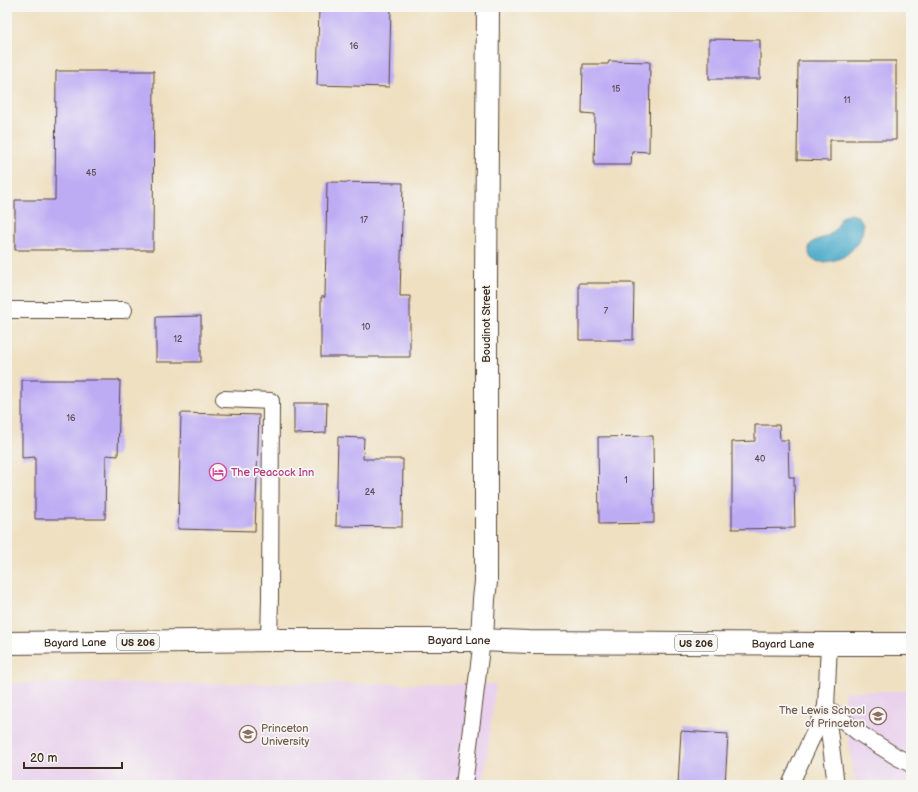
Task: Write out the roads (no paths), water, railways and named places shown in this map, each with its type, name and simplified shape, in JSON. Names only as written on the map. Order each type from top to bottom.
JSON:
[{"type":"main road","name":"Boudinot Street","points":[[482,640],[486,582],[488,7]]},
{"type":"main road","name":"Bayard Lane","points":[[7,643],[269,640],[482,640],[530,642],[911,644]]},
{"type":"lane","points":[[7,310],[124,310]]},
{"type":"lane","points":[[224,399],[271,401],[269,640]]},
{"type":"lane","points":[[464,785],[482,640]]},
{"type":"lane","points":[[829,644],[826,707],[836,785]]},
{"type":"lane","points":[[826,707],[860,733],[897,757],[911,764]]},
{"type":"lane","points":[[790,785],[826,707]]},
{"type":"water","points":[[851,214],[857,216],[861,220],[863,226],[863,232],[852,249],[843,257],[836,260],[819,262],[811,258],[809,255],[810,245],[815,241],[831,234],[837,227],[840,219]]},
{"type":"place","name":"The Peacock Inn","points":[[218,472]]},
{"type":"place","name":"The Lewis School of Princeton","points":[[878,716]]},
{"type":"place","name":"Princeton University","points":[[248,734]]}]
